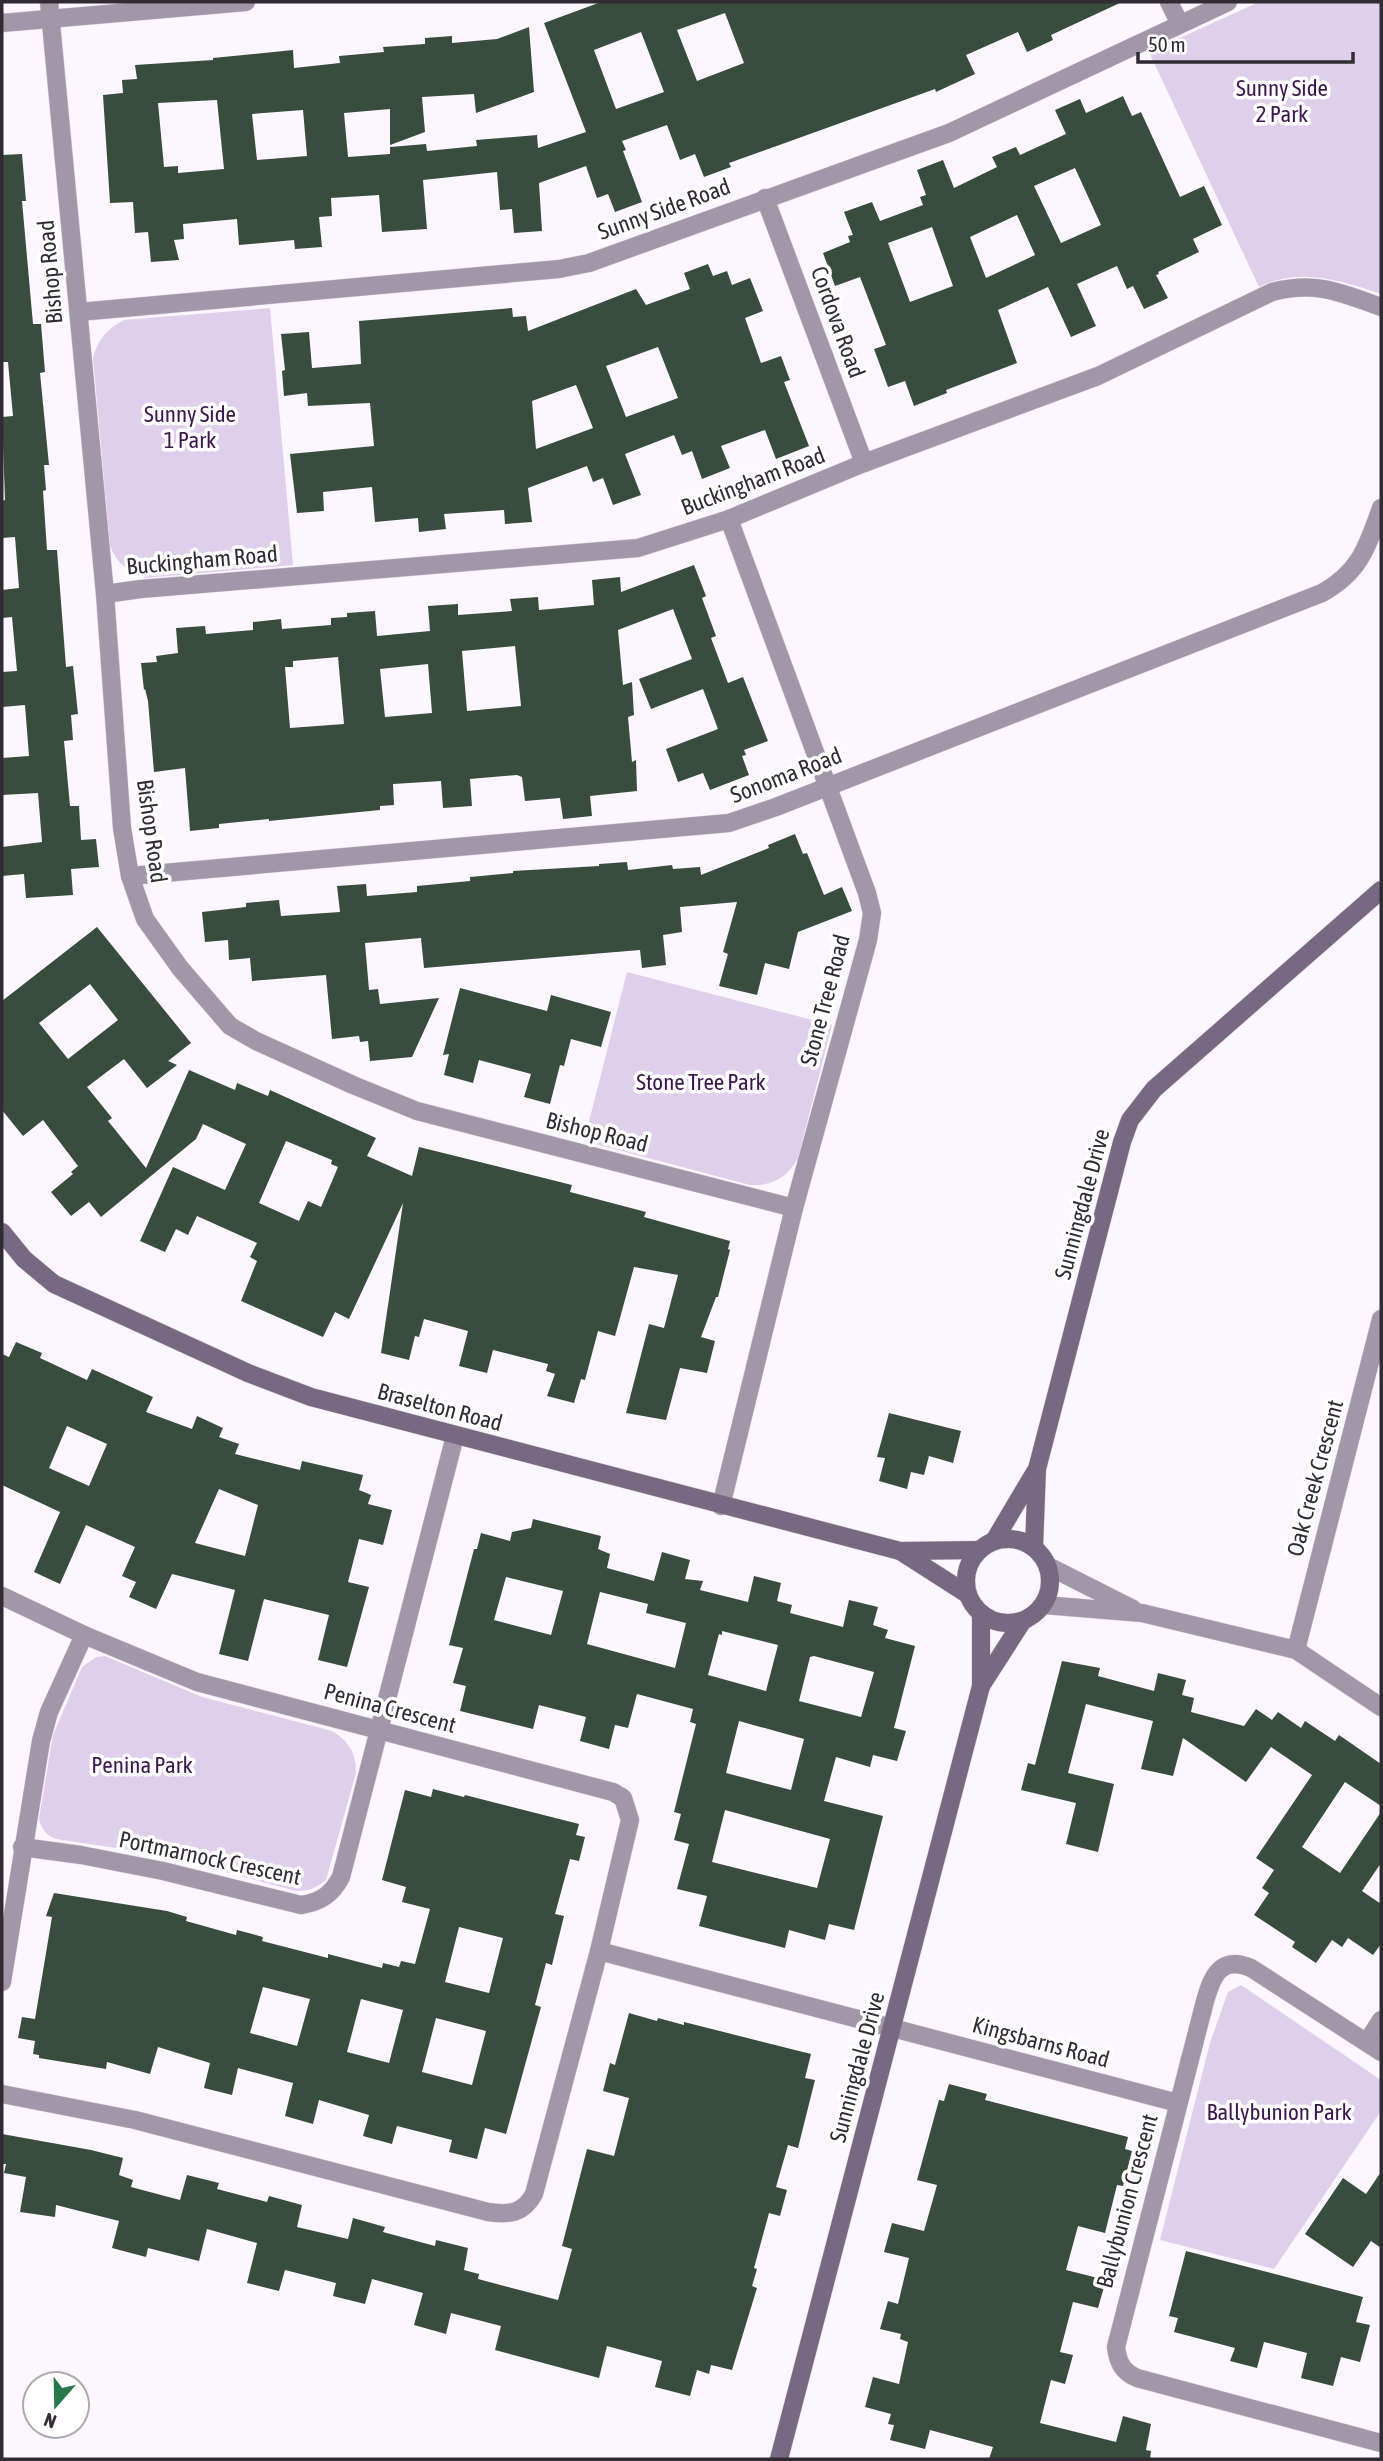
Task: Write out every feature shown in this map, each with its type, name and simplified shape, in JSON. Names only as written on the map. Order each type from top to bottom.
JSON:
[{"type":"street","points":[[2,23],[50,10],[246,2]]},
{"type":"street","points":[[1169,2],[1180,24]]},
{"type":"street","name":"Sunny Side Road","points":[[79,312],[559,270],[605,257],[949,133],[1228,2]]},
{"type":"street","name":"Bishop Road","points":[[50,10],[105,594],[122,828],[130,876],[145,919],[180,968],[230,1026],[256,1041],[417,1111],[794,1208]]},
{"type":"street","name":"Cordova Road","points":[[765,198],[864,463]]},
{"type":"street","name":"Buckingham Road","points":[[105,594],[621,550],[656,543],[729,519],[864,463],[1117,368],[1272,292],[1294,286],[1317,287],[1381,307]]},
{"type":"street","name":"Sonoma Road","points":[[130,876],[714,826],[776,807],[1322,593],[1343,580],[1360,561],[1381,508]]},
{"type":"street","name":"Stone Tree Road","points":[[721,1506],[794,1208],[871,922],[867,893],[729,519]]},
{"type":"street","name":"Sunningdale Drive","points":[[1034,1548],[1037,1469],[1130,1120],[1154,1090],[1381,890]]},
{"type":"street","name":"Braselton Road","points":[[2,1232],[24,1259],[54,1284],[248,1373],[337,1405],[900,1551],[986,1545]]},
{"type":"street","name":"Oak Creek Crescent","points":[[1296,1650],[1381,1319]]},
{"type":"street","name":"Portmarnock Crescent","points":[[22,1847],[136,1866],[302,1905],[312,1904],[330,1893],[341,1877],[455,1436]]},
{"type":"street","name":"Sunningdale Drive","points":[[986,1545],[1037,1469]]},
{"type":"street","points":[[1048,1566],[1051,1580],[1044,1605],[1022,1622],[1008,1624],[993,1621],[981,1614],[967,1594],[965,1579],[969,1563],[986,1545],[1008,1539],[1022,1541],[1034,1548],[1048,1566],[1142,1613]]},
{"type":"street","name":"Braselton Road","points":[[900,1551],[967,1594]]},
{"type":"street","name":"Penina Crescent","points":[[2,1596],[197,1682],[613,1792],[623,1798],[630,1820],[599,1951],[534,2194],[522,2209],[513,2213],[505,2215],[488,2212],[135,2120],[2,2094]]},
{"type":"street","points":[[1044,1605],[1142,1613],[1296,1650],[1381,1707]]},
{"type":"street","name":"Sunningdale Drive","points":[[779,2459],[981,1686],[981,1614]]},
{"type":"street","name":"Sunningdale Drive","points":[[981,1686],[1022,1622]]},
{"type":"street","points":[[2,1982],[22,1847],[44,1727],[84,1634]]},
{"type":"street","points":[[599,1951],[892,2028]]},
{"type":"street","name":"Ballybunion Crescent","points":[[1374,2047],[1251,1968],[1242,1964],[1223,1966],[1211,1980],[1116,2347],[1121,2366],[1128,2374],[1137,2378],[1381,2443]]},
{"type":"street","points":[[1374,2047],[1381,2020]]},
{"type":"street","name":"Kingsbarns Road","points":[[892,2028],[1178,2103]]},
{"type":"green space","name":"Sunny Side 2 Park","points":[[1259,2],[1381,2],[1381,294],[1335,280],[1305,277],[1275,281],[1259,287],[1149,52]]},
{"type":"green space","name":"Sunny Side 1 Park","points":[[270,308],[293,565],[145,578],[133,573],[119,562],[110,546],[93,358],[98,345],[108,331],[124,320]]},
{"type":"green space","name":"Stone Tree Park","points":[[627,972],[832,1025],[798,1158],[784,1176],[765,1184],[750,1185],[584,1141]]},
{"type":"green space","name":"Penina Park","points":[[105,1656],[202,1697],[332,1731],[343,1739],[355,1759],[356,1773],[326,1880],[312,1889],[296,1891],[157,1854],[62,1840],[47,1834],[39,1819],[53,1735],[82,1667],[96,1657]]},
{"type":"green space","name":"Ballybunion Park","points":[[1241,1985],[1381,2080],[1381,2111],[1274,2269],[1160,2240],[1210,2043],[1228,1992]]},
{"type":"building","points":[[601,2],[1122,2],[1051,35],[1053,40],[1027,52],[1018,32],[966,55],[975,74],[936,92],[935,89],[729,163],[731,167],[704,177],[695,154],[680,160],[667,125],[622,141],[626,150],[623,151],[642,202],[615,212],[608,194],[597,198],[586,166],[539,183],[542,231],[514,233],[512,209],[500,210],[497,172],[423,180],[427,229],[382,232],[379,195],[331,198],[332,216],[319,217],[322,247],[295,249],[294,240],[239,245],[237,219],[183,224],[184,239],[174,240],[179,260],[151,262],[148,232],[135,233],[133,202],[110,203],[103,95],[123,93],[122,80],[137,79],[135,65],[213,60],[293,50],[294,68],[340,63],[339,56],[384,52],[383,47],[425,44],[425,38],[452,36],[452,43],[497,39],[529,27],[534,92],[476,113],[474,94],[422,97],[425,132],[390,145],[390,109],[344,113],[348,157],[390,154],[390,147],[426,144],[427,151],[477,146],[476,140],[537,135],[538,148],[586,132],[544,23]],"holes":[[[725,13],[744,63],[697,81],[677,30]],[[641,32],[664,92],[616,109],[594,50]],[[217,100],[224,169],[178,173],[178,166],[164,167],[158,103]],[[303,110],[307,156],[257,160],[252,114]]]},
{"type":"building","points":[[1123,96],[1132,116],[1141,112],[1180,197],[1204,186],[1222,225],[1193,239],[1199,252],[1158,272],[1156,275],[1168,298],[1144,309],[1133,286],[1127,289],[1117,266],[1077,284],[1096,326],[1071,337],[1048,287],[998,310],[1017,363],[946,390],[947,393],[914,406],[905,381],[888,387],[874,349],[886,345],[860,277],[835,286],[823,253],[850,242],[848,236],[853,235],[844,212],[872,202],[880,221],[923,205],[920,197],[926,195],[917,170],[943,160],[954,188],[997,167],[992,157],[1016,147],[1020,155],[1066,134],[1055,110],[1080,99],[1086,113]],"holes":[[[1075,168],[1101,225],[1061,243],[1034,186]],[[1017,215],[1035,255],[986,278],[970,237]],[[932,227],[953,286],[910,302],[888,243]]]},
{"type":"building","points":[[22,154],[26,201],[22,201],[33,324],[41,324],[45,372],[40,373],[49,465],[44,465],[46,490],[43,491],[47,550],[57,550],[66,667],[73,666],[78,714],[71,715],[73,740],[64,741],[70,806],[79,806],[81,840],[96,839],[99,867],[71,869],[73,895],[26,898],[24,874],[2,876],[2,847],[42,842],[38,793],[2,795],[2,758],[29,756],[25,705],[2,707],[2,672],[17,671],[12,617],[2,618],[2,590],[19,588],[15,537],[2,538],[2,501],[5,500],[2,417],[13,416],[8,362],[2,362],[2,155]]},
{"type":"building","points":[[708,264],[713,276],[727,271],[732,285],[750,278],[763,311],[745,318],[761,363],[781,356],[790,380],[784,382],[809,446],[776,459],[765,430],[721,446],[730,468],[702,479],[692,451],[682,455],[674,435],[625,454],[641,495],[613,505],[603,478],[593,482],[587,466],[528,488],[532,522],[505,524],[504,510],[444,514],[446,529],[419,532],[418,518],[375,522],[372,487],[323,492],[324,511],[297,513],[290,454],[374,446],[370,403],[308,406],[307,393],[284,396],[282,371],[285,370],[281,334],[309,332],[312,368],[361,364],[359,321],[512,308],[513,317],[526,316],[528,331],[636,289],[646,305],[690,289],[684,273]],"holes":[[[658,347],[678,398],[626,417],[606,366]],[[576,385],[593,428],[536,449],[532,401]]]},
{"type":"building","points":[[694,565],[706,596],[702,598],[716,636],[711,638],[728,683],[743,677],[768,741],[744,750],[746,755],[742,756],[749,775],[710,790],[703,773],[678,782],[666,749],[718,729],[703,689],[651,709],[639,679],[692,659],[673,609],[618,630],[623,685],[632,682],[634,715],[628,717],[632,762],[636,760],[637,791],[590,796],[592,816],[563,819],[560,798],[525,801],[522,777],[517,775],[470,779],[472,806],[443,808],[441,781],[393,784],[394,805],[380,806],[380,810],[219,824],[219,828],[190,831],[185,768],[154,772],[148,701],[141,663],[157,662],[156,656],[178,653],[176,628],[205,626],[206,634],[253,630],[253,622],[281,619],[282,629],[331,625],[331,618],[347,617],[347,613],[375,611],[377,636],[430,631],[428,606],[458,604],[458,615],[512,611],[510,599],[538,597],[539,610],[594,605],[592,580],[620,577],[621,592]],"holes":[[[515,646],[521,706],[467,711],[462,651]],[[338,657],[344,724],[290,728],[285,667],[293,667],[293,661]],[[428,664],[432,713],[385,717],[380,669]]]},
{"type":"building","points":[[795,834],[803,854],[807,853],[824,895],[842,887],[852,911],[798,932],[789,969],[765,963],[757,995],[719,986],[728,954],[723,952],[737,902],[680,907],[682,932],[663,935],[666,965],[642,968],[640,950],[424,968],[421,938],[365,943],[369,990],[378,989],[380,1004],[439,998],[412,1057],[370,1061],[368,1041],[360,1042],[359,1036],[332,1039],[326,975],[252,981],[250,958],[229,960],[228,940],[205,942],[202,912],[246,907],[246,903],[279,900],[281,916],[340,912],[337,886],[366,884],[367,896],[417,892],[417,886],[470,881],[470,877],[627,862],[628,870],[672,865],[673,869],[700,867],[701,875],[769,848],[768,845]]},
{"type":"building","points":[[97,927],[191,1043],[168,1061],[177,1065],[147,1088],[124,1059],[87,1087],[112,1118],[108,1121],[146,1168],[189,1070],[235,1090],[237,1083],[268,1096],[270,1090],[376,1138],[367,1156],[412,1176],[419,1147],[572,1185],[570,1192],[646,1212],[644,1217],[730,1241],[718,1297],[701,1337],[715,1341],[707,1373],[680,1368],[666,1420],[626,1413],[649,1324],[664,1328],[678,1275],[634,1267],[615,1336],[598,1331],[585,1380],[581,1379],[574,1403],[547,1396],[555,1374],[546,1371],[548,1364],[493,1350],[487,1373],[459,1366],[468,1331],[424,1319],[419,1337],[415,1336],[409,1360],[381,1353],[403,1203],[349,1319],[335,1312],[323,1337],[241,1301],[257,1261],[250,1257],[257,1243],[197,1216],[188,1235],[176,1229],[165,1252],[140,1241],[173,1167],[225,1190],[246,1144],[203,1124],[196,1139],[101,1217],[89,1202],[71,1216],[51,1192],[73,1174],[71,1172],[78,1166],[43,1120],[23,1136],[2,1110],[2,1001]],"holes":[[[90,984],[118,1020],[68,1059],[39,1023]],[[286,1141],[332,1160],[331,1164],[338,1167],[321,1207],[308,1201],[299,1221],[259,1203]]]},
{"type":"building","points":[[460,988],[547,1011],[551,995],[611,1012],[601,1047],[571,1039],[564,1066],[560,1065],[550,1104],[524,1097],[531,1074],[479,1060],[473,1083],[444,1075],[449,1054],[443,1055]]},
{"type":"building","points":[[16,1342],[42,1353],[40,1358],[87,1380],[92,1369],[153,1397],[146,1412],[192,1429],[197,1416],[223,1428],[219,1437],[239,1444],[235,1454],[300,1470],[302,1461],[363,1475],[359,1490],[371,1495],[368,1504],[392,1510],[383,1545],[359,1539],[348,1582],[369,1587],[347,1667],[318,1660],[329,1615],[264,1599],[248,1661],[219,1654],[235,1590],[172,1574],[156,1609],[129,1597],[136,1582],[122,1576],[135,1547],[86,1525],[60,1584],[34,1572],[60,1512],[2,1485],[2,1354],[9,1357]],"holes":[[[67,1426],[107,1444],[89,1486],[49,1468]],[[219,1489],[258,1505],[245,1556],[195,1543]]]},
{"type":"building","points":[[889,1413],[961,1431],[953,1463],[929,1456],[924,1475],[911,1472],[907,1489],[879,1481],[885,1458],[877,1457]]},
{"type":"building","points":[[533,1519],[601,1536],[598,1549],[610,1554],[607,1568],[654,1581],[662,1552],[690,1560],[685,1579],[703,1581],[700,1590],[748,1602],[754,1576],[781,1583],[777,1601],[792,1605],[790,1613],[843,1627],[849,1600],[878,1607],[873,1625],[888,1630],[885,1638],[915,1646],[894,1728],[906,1731],[897,1761],[873,1755],[870,1767],[836,1757],[824,1801],[883,1816],[854,1930],[829,1924],[825,1940],[789,1930],[785,1948],[699,1926],[707,1896],[677,1889],[689,1844],[674,1840],[681,1814],[674,1812],[696,1724],[690,1722],[693,1709],[637,1694],[628,1728],[615,1725],[609,1749],[580,1741],[586,1717],[539,1705],[533,1729],[460,1711],[466,1686],[453,1683],[463,1648],[449,1645],[474,1549],[477,1549],[481,1533],[510,1541],[512,1532],[531,1528]],"holes":[[[506,1577],[563,1591],[551,1635],[494,1620]],[[600,1592],[648,1604],[646,1613],[686,1623],[675,1668],[587,1644]],[[722,1631],[778,1645],[766,1691],[708,1675],[719,1634],[722,1635]],[[810,1657],[874,1672],[861,1717],[799,1701]],[[739,1721],[804,1739],[791,1790],[726,1773]],[[725,1810],[830,1839],[817,1888],[712,1862]]]},
{"type":"building","points":[[1062,1661],[1100,1668],[1098,1676],[1154,1691],[1158,1673],[1186,1680],[1182,1695],[1194,1698],[1191,1712],[1244,1726],[1256,1709],[1272,1720],[1278,1712],[1301,1728],[1305,1721],[1335,1741],[1339,1735],[1381,1764],[1381,1806],[1345,1782],[1302,1847],[1340,1873],[1381,1812],[1381,1863],[1362,1891],[1381,1904],[1381,1944],[1373,1955],[1348,1938],[1342,1947],[1332,1940],[1316,1963],[1292,1947],[1295,1942],[1254,1915],[1269,1893],[1262,1888],[1274,1870],[1256,1858],[1312,1775],[1271,1747],[1246,1782],[1183,1738],[1173,1776],[1141,1769],[1153,1721],[1086,1704],[1068,1773],[1114,1784],[1098,1852],[1066,1844],[1076,1803],[1021,1790],[1028,1763],[1035,1765]]},
{"type":"building","points":[[433,1789],[579,1824],[576,1835],[585,1837],[579,1861],[570,1859],[555,1914],[564,1916],[552,1965],[546,1963],[535,2005],[541,2007],[506,2134],[485,2128],[477,2159],[449,2152],[452,2140],[397,2126],[392,2144],[363,2136],[369,2115],[319,2100],[313,2124],[285,2116],[293,2083],[238,2068],[232,2095],[204,2088],[210,2063],[158,2047],[150,2074],[107,2062],[106,2069],[39,2058],[39,2055],[33,2054],[35,2041],[18,2038],[22,2017],[35,2019],[52,1917],[46,1916],[54,1893],[167,1911],[187,1917],[186,1921],[236,1935],[237,1930],[263,1937],[262,1941],[328,1958],[328,1954],[382,1968],[383,1963],[399,1967],[401,1961],[415,1964],[430,1909],[402,1902],[406,1887],[382,1880],[405,1790],[431,1797]],"holes":[[[459,1927],[503,1938],[489,1993],[445,1982]],[[263,1987],[310,1999],[297,2046],[250,2033]],[[361,1999],[403,2010],[389,2063],[347,2052]],[[436,2018],[486,2031],[472,2085],[422,2072]]]},
{"type":"building","points":[[629,2013],[657,2021],[658,2018],[684,2025],[684,2022],[811,2054],[805,2078],[815,2080],[798,2148],[788,2145],[776,2187],[787,2190],[780,2216],[769,2213],[754,2268],[757,2269],[752,2286],[757,2288],[732,2370],[711,2365],[709,2374],[697,2370],[690,2396],[655,2387],[662,2361],[607,2346],[599,2378],[495,2350],[501,2326],[451,2313],[446,2334],[414,2325],[423,2293],[372,2279],[365,2304],[333,2296],[336,2283],[285,2270],[279,2291],[247,2283],[257,2243],[207,2229],[199,2261],[148,2248],[146,2257],[112,2248],[119,2221],[56,2205],[55,2217],[20,2212],[26,2177],[4,2173],[6,2164],[2,2164],[2,2134],[91,2150],[123,2158],[119,2175],[133,2180],[131,2187],[180,2200],[187,2175],[219,2183],[217,2189],[267,2202],[269,2196],[302,2205],[297,2227],[348,2239],[353,2218],[385,2227],[383,2232],[435,2246],[436,2240],[468,2248],[464,2270],[479,2274],[478,2279],[558,2300],[572,2249],[562,2246],[587,2149],[614,2156],[629,2098],[603,2091],[610,2063],[615,2065]]},
{"type":"building","points":[[949,2084],[987,2094],[985,2100],[1128,2137],[1125,2149],[1132,2151],[1123,2186],[1117,2185],[1105,2233],[1078,2226],[1066,2270],[1106,2280],[1098,2308],[1073,2302],[1060,2352],[1073,2355],[1065,2384],[1051,2380],[1040,2423],[1116,2442],[1123,2416],[1151,2424],[1146,2450],[1151,2451],[1150,2459],[989,2459],[993,2447],[930,2430],[925,2449],[890,2440],[894,2425],[888,2424],[891,2414],[865,2407],[873,2377],[899,2384],[908,2342],[900,2339],[901,2334],[880,2329],[888,2301],[898,2304],[909,2258],[884,2252],[892,2223],[924,2231],[937,2185],[917,2180],[939,2100],[944,2101]]},
{"type":"building","points":[[1381,2172],[1381,2248],[1371,2241],[1353,2267],[1305,2234],[1343,2178],[1366,2194]]},
{"type":"building","points":[[1186,2251],[1363,2297],[1356,2322],[1370,2325],[1360,2362],[1341,2357],[1333,2386],[1301,2378],[1307,2353],[1264,2342],[1257,2368],[1230,2361],[1235,2348],[1174,2332],[1178,2318],[1169,2316]]}]
